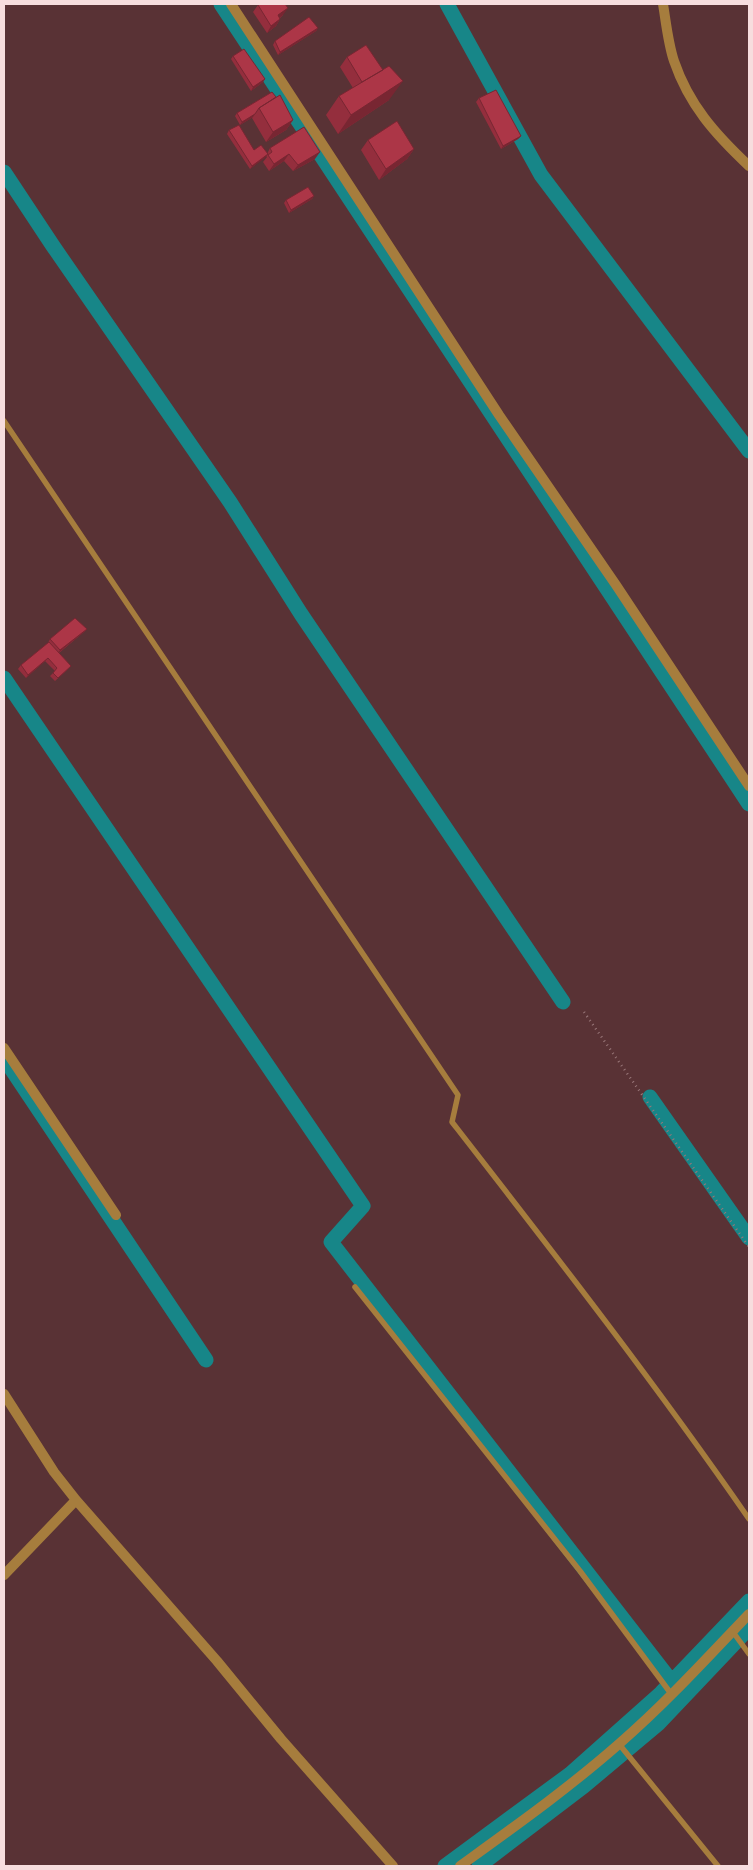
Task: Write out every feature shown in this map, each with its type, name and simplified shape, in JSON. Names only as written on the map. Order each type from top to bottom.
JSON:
[{"type":"street","points":[[231,4],[499,415],[616,585],[749,786]]},
{"type":"street","points":[[663,4],[673,59],[685,89],[698,112],[749,166]]},
{"type":"street","points":[[4,1048],[116,1215]]},
{"type":"street","points":[[4,1394],[54,1472],[76,1500],[216,1661],[281,1740],[393,1866]]},
{"type":"street","points":[[4,1575],[76,1500]]},
{"type":"street","points":[[460,1866],[541,1808],[619,1744],[672,1695],[749,1614]]},
{"type":"lane","points":[[4,421],[458,1095],[452,1122],[556,1256],[749,1519]]},
{"type":"lane","points":[[355,1287],[574,1564],[672,1695]]},
{"type":"lane","points":[[733,1632],[749,1654]]},
{"type":"lane","points":[[619,1744],[718,1866]]},
{"type":"path","points":[[584,1012],[749,1247]]},
{"type":"building","points":[[285,4],[288,8],[278,15],[280,19],[271,26],[258,5]]},
{"type":"building","points":[[309,17],[318,28],[280,52],[275,41]]},
{"type":"building","points":[[366,45],[383,70],[362,82],[347,57]]},
{"type":"building","points":[[244,49],[265,79],[253,87],[233,56]]},
{"type":"building","points":[[389,66],[403,81],[351,115],[339,96]]},
{"type":"building","points":[[496,90],[521,136],[503,146],[479,98]]},
{"type":"building","points":[[272,92],[276,97],[242,122],[237,113]]},
{"type":"building","points":[[280,95],[293,120],[273,132],[259,108]]},
{"type":"building","points":[[397,121],[414,149],[386,169],[368,140]]},
{"type":"building","points":[[239,125],[254,150],[261,145],[268,154],[252,166],[229,130]]},
{"type":"building","points":[[304,127],[320,152],[298,165],[289,154],[274,164],[268,155],[272,152],[270,148]]},
{"type":"building","points":[[308,187],[314,196],[291,210],[286,200]]},
{"type":"building","points":[[75,618],[87,629],[60,650],[50,639]]},
{"type":"building","points":[[49,642],[71,666],[58,678],[53,673],[57,668],[48,658],[28,675],[21,665]]},
{"type":"waterway","points":[[221,4],[749,804]]},
{"type":"waterway","points":[[447,4],[541,175],[749,451]]},
{"type":"waterway","points":[[4,172],[230,502],[301,614],[563,1002]]},
{"type":"waterway","points":[[4,678],[363,1206],[331,1242],[672,1682]]},
{"type":"waterway","points":[[4,1058],[206,1360]]},
{"type":"waterway","points":[[650,1097],[749,1238]]},
{"type":"waterway","points":[[445,1866],[570,1774],[661,1693],[749,1601]]},
{"type":"waterway","points":[[479,1866],[584,1786],[658,1724],[749,1628]]}]
